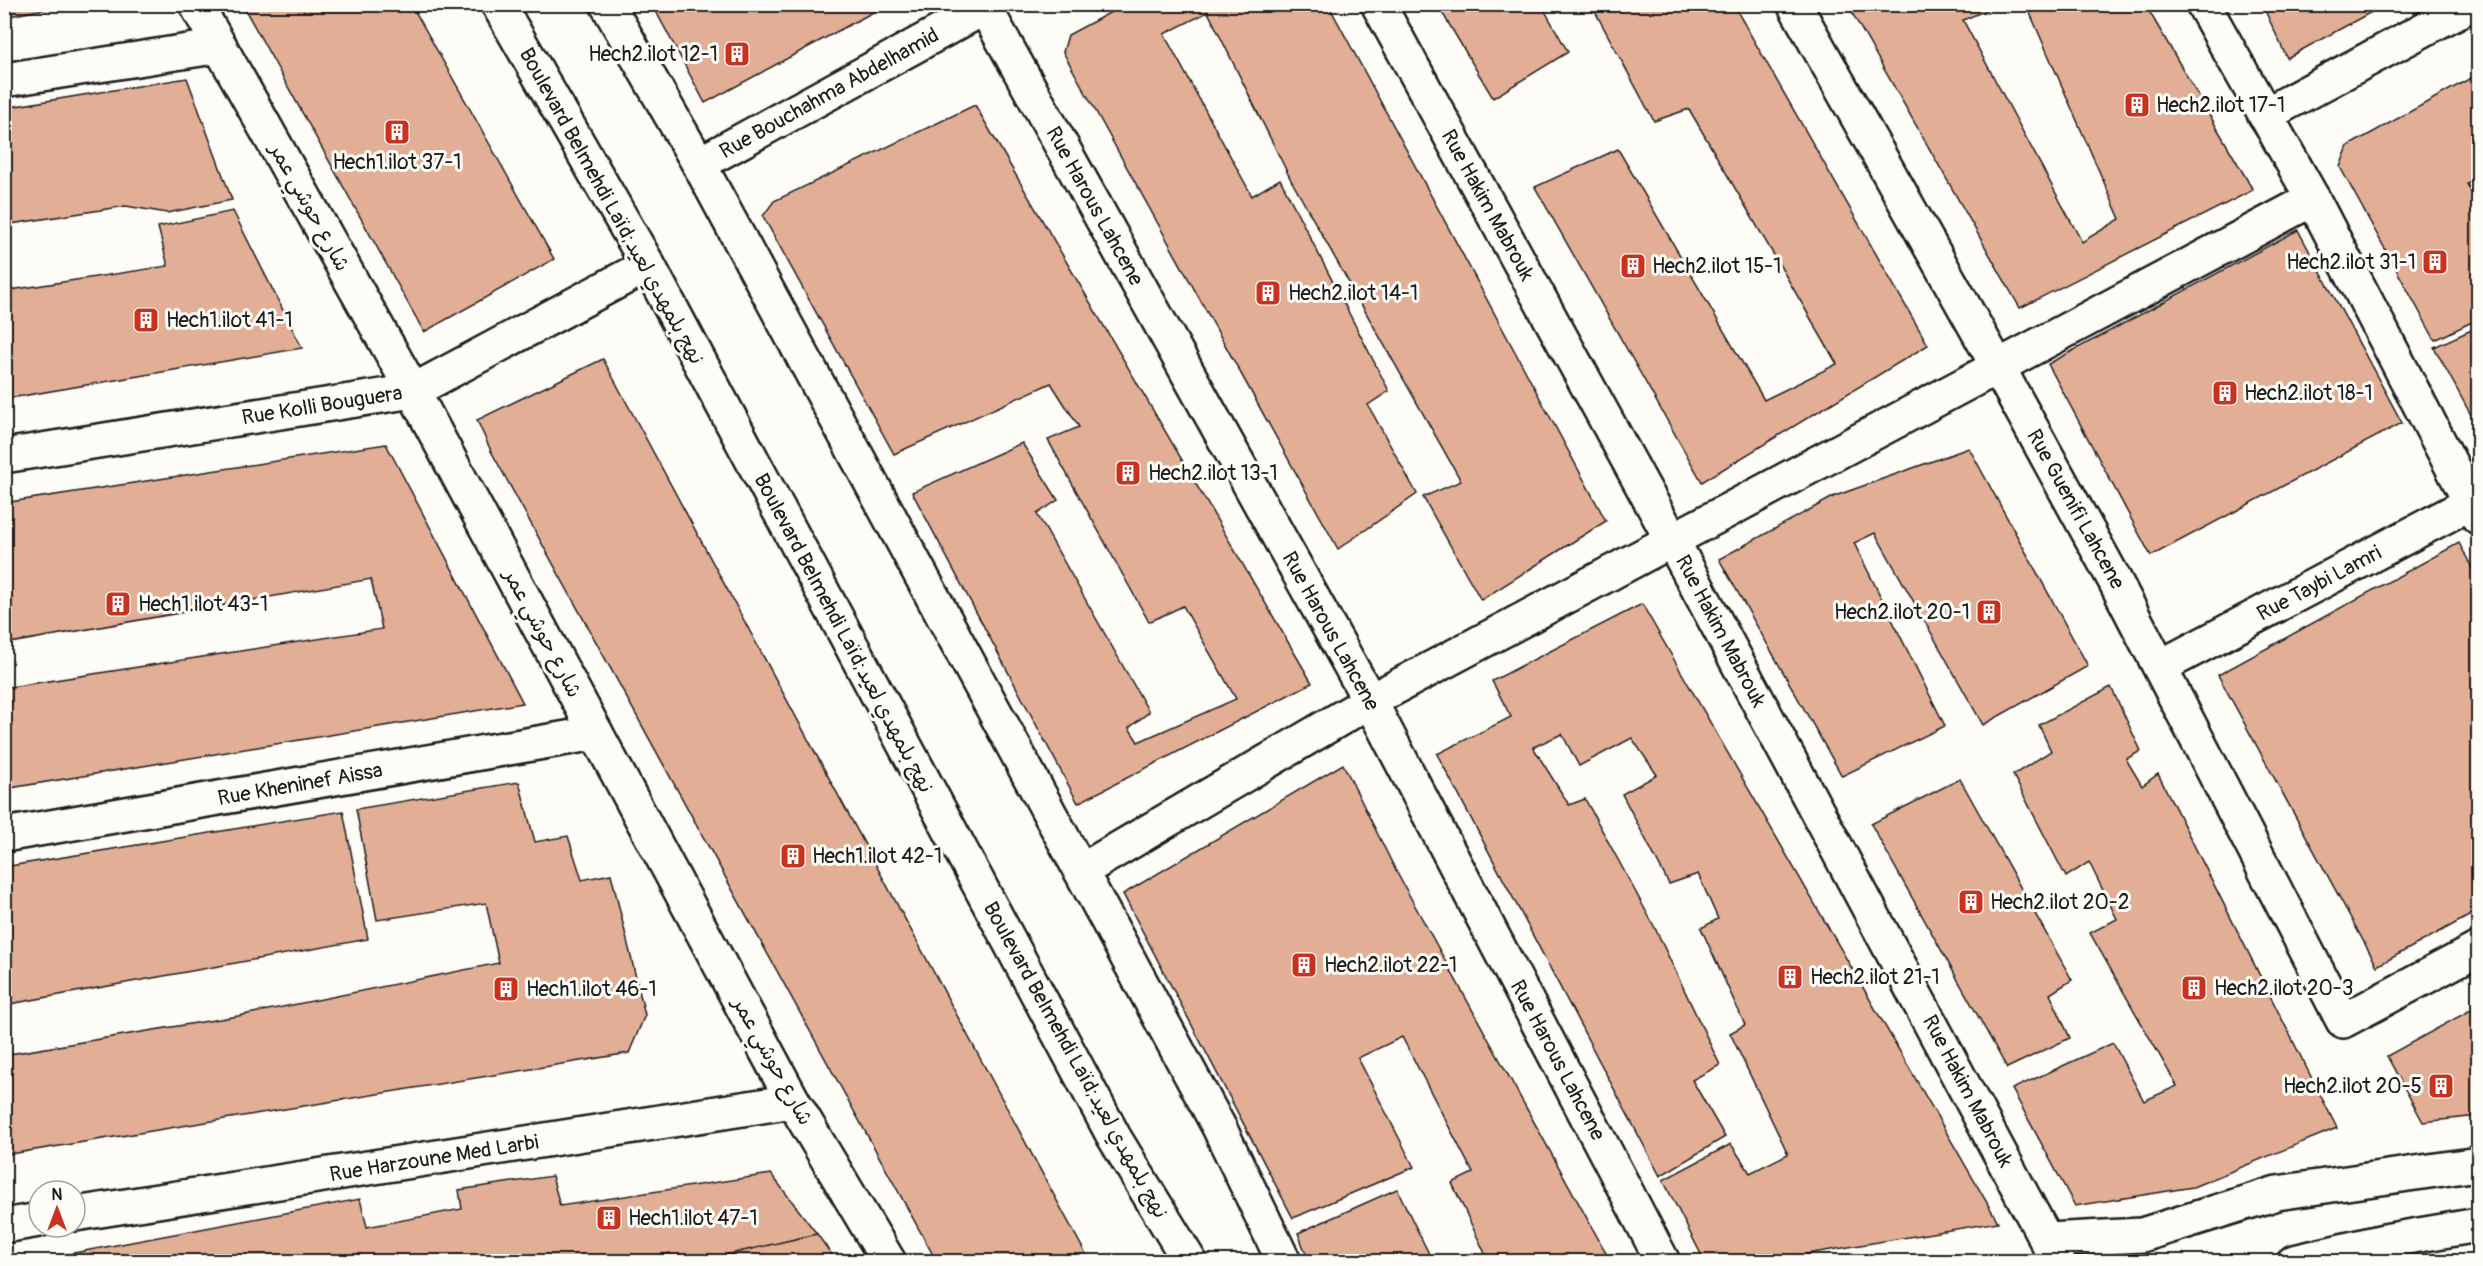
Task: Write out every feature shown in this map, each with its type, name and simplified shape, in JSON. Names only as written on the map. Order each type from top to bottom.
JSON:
[{"type":"street","name":"شارع حوشي عمر","points":[[196,4],[413,391],[793,1101],[890,1262]]},
{"type":"street","name":"Boulevard Belmehdi Laïd;نهج بلمهدي لعيد","points":[[498,4],[648,265],[1114,1137],[1190,1262]]},
{"type":"street","points":[[607,4],[699,164],[1219,1126],[1284,1262]]},
{"type":"street","name":"Rue Hakim Mabrouk","points":[[1378,4],[1672,540],[2053,1251]]},
{"type":"street","name":"Rue Guenifi Lahcene","points":[[1794,4],[1998,367],[2160,667],[2343,1021],[2478,949]]},
{"type":"street","points":[[2203,4],[2313,199],[2476,506]]},
{"type":"street","points":[[2265,115],[2471,4]]},
{"type":"street","name":"Rue Bouchahma Abdelhamid","points":[[699,164],[988,6]]},
{"type":"street","name":"Rue Harous Lahcene","points":[[988,6],[1370,701],[1663,1262]]},
{"type":"street","points":[[4,80],[220,46]]},
{"type":"street","points":[[1081,871],[1370,701],[2313,199]]},
{"type":"street","name":"Rue Kolli Bouguera","points":[[4,456],[413,391],[648,265]]},
{"type":"street","name":"Rue Taybi Lamri","points":[[2160,667],[2476,506]]},
{"type":"street","name":"Rue Kheninef Aissa","points":[[4,835],[596,733]]},
{"type":"street","name":"Rue Harzoune Med Larbi","points":[[87,1212],[793,1101]]},
{"type":"street","points":[[2053,1251],[2142,1235],[2277,1193],[2478,1164]]},
{"type":"street","points":[[4,1226],[27,1222]]},
{"type":"street","points":[[2294,1262],[2385,1251],[2478,1225]]},
{"type":"building","points":[[4,4],[70,4],[4,17]]},
{"type":"building","name":"Hech1.ilot 37-1","points":[[242,4],[411,4],[554,259],[424,332]]},
{"type":"building","name":"Hech2.ilot 12-1","points":[[652,4],[888,4],[705,103]]},
{"type":"building","name":"Hech2.ilot 14-1","points":[[1126,4],[1328,4],[1606,521],[1481,600],[1423,497],[1461,481],[1291,180],[1208,12],[1164,34],[1252,196],[1280,179],[1389,391],[1368,405],[1417,494],[1338,549],[1063,52],[1068,35]]},
{"type":"building","points":[[1437,4],[1541,4],[1568,52],[1493,98]]},
{"type":"building","name":"Hech2.ilot 15-1","points":[[1591,4],[1733,4],[1928,345],[1702,482],[1535,187],[1618,149],[1764,400],[1837,364],[1689,109],[1654,121]]},
{"type":"building","name":"Hech2.ilot 17-1","points":[[1847,4],[1986,4],[1989,9],[1963,20],[2082,242],[2120,219],[2026,4],[2145,4],[2253,190],[2020,308]]},
{"type":"building","points":[[2262,4],[2386,4],[2287,58]]},
{"type":"building","name":"Hech2.ilot 31-1","points":[[2478,74],[2478,177],[2467,184],[2478,205],[2478,319],[2435,340],[2340,167],[2348,146]]},
{"type":"building","points":[[187,78],[232,200],[167,213],[126,206],[4,225],[4,108]]},
{"type":"building","name":"Hech2.ilot 13-1","points":[[975,105],[1312,683],[1078,803],[912,492],[1022,443],[1058,500],[1037,514],[1149,712],[1129,728],[1138,742],[1236,699],[1183,606],[1149,622],[1048,440],[1079,427],[1051,383],[894,454],[763,216],[774,201]]},
{"type":"building","name":"Hech1.ilot 41-1","points":[[233,211],[302,348],[4,399],[4,291],[168,266],[158,227]]},
{"type":"building","name":"Hech2.ilot 18-1","points":[[2298,230],[2402,423],[2151,556],[2048,364]]},
{"type":"building","points":[[2478,327],[2478,428],[2434,347]]},
{"type":"building","name":"Hech1.ilot 42-1","points":[[603,359],[1090,1262],[937,1262],[491,451],[477,420]]},
{"type":"building","name":"Hech1.ilot 43-1","points":[[386,444],[523,703],[4,789],[4,688],[382,629],[371,579],[4,644],[4,503]]},
{"type":"building","name":"Hech2.ilot 20-1","points":[[1969,448],[2088,666],[1983,725],[1875,533],[1854,543],[1945,726],[1842,776],[1719,559],[1835,496]]},
{"type":"building","points":[[2459,543],[2478,579],[2478,911],[2377,966],[2218,675]]},
{"type":"building","name":"Hech2.ilot 21-1","points":[[1642,604],[1998,1222],[1759,1262],[1705,1262],[1663,1180],[1731,1144],[1750,1173],[1788,1154],[1730,1033],[1745,1025],[1701,928],[1718,919],[1698,874],[1669,884],[1622,794],[1657,775],[1632,738],[1579,766],[1562,734],[1533,747],[1569,805],[1585,799],[1654,926],[1720,1065],[1692,1080],[1725,1137],[1660,1176],[1437,754],[1511,717],[1492,681]]},
{"type":"building","name":"Hech2.ilot 20-3","points":[[2111,687],[2141,751],[2126,759],[2142,786],[2158,774],[2337,1128],[2193,1187],[2075,1206],[2012,1089],[2113,1043],[2144,1101],[2177,1086],[2090,933],[2117,919],[2089,862],[2066,877],[2013,775],[2051,751],[2039,725]]},
{"type":"building","name":"Hech2.ilot 22-1","points":[[1343,764],[1397,873],[1611,1262],[1489,1262],[1452,1183],[1473,1173],[1402,1037],[1358,1058],[1414,1167],[1293,1218],[1123,894]]},
{"type":"building","name":"Hech2.ilot 20-2","points":[[1960,779],[2072,980],[2050,994],[2070,1038],[2007,1068],[1871,824]]},
{"type":"building","name":"Hech1.ilot 46-1","points":[[519,782],[535,842],[568,836],[582,880],[611,874],[645,1015],[629,1053],[4,1155],[4,1055],[238,1016],[499,963],[486,903],[377,920],[356,809]]},
{"type":"building","points":[[343,811],[368,939],[4,1005],[4,867]]},
{"type":"building","name":"Hech2.ilot 20-5","points":[[2478,1006],[2478,1116],[2423,1122],[2387,1056]]},
{"type":"building","name":"Hech1.ilot 47-1","points":[[771,1174],[817,1234],[698,1262],[674,1262],[670,1253],[621,1262],[26,1262],[360,1199],[367,1227],[462,1209],[459,1190],[552,1176],[560,1206]]},
{"type":"building","points":[[1397,1189],[1433,1262],[1309,1262],[1298,1233]]},
{"type":"building","points":[[817,1234],[837,1262],[704,1260]]},
{"type":"place","name":"Hech2.ilot 12-1","points":[[737,54]]},
{"type":"place","name":"Hech2.ilot 17-1","points":[[2137,105]]},
{"type":"place","name":"Hech1.ilot 37-1","points":[[397,132]]},
{"type":"place","name":"Hech2.ilot 31-1","points":[[2435,262]]},
{"type":"place","name":"Hech2.ilot 15-1","points":[[1633,266]]},
{"type":"place","name":"Hech2.ilot 14-1","points":[[1268,293]]},
{"type":"place","name":"Hech1.ilot 41-1","points":[[146,320]]},
{"type":"place","name":"Hech2.ilot 18-1","points":[[2225,393]]},
{"type":"place","name":"Hech2.ilot 13-1","points":[[1128,473]]},
{"type":"place","name":"Hech1.ilot 43-1","points":[[118,604]]},
{"type":"place","name":"Hech2.ilot 20-1","points":[[1989,612]]},
{"type":"place","name":"Hech1.ilot 42-1","points":[[793,856]]},
{"type":"place","name":"Hech2.ilot 20-2","points":[[1971,902]]},
{"type":"place","name":"Hech2.ilot 22-1","points":[[1304,965]]},
{"type":"place","name":"Hech2.ilot 21-1","points":[[1790,977]]},
{"type":"place","name":"Hech2.ilot 20-3","points":[[2194,988]]},
{"type":"place","name":"Hech1.ilot 46-1","points":[[506,989]]},
{"type":"place","name":"Hech2.ilot 20-5","points":[[2441,1086]]},
{"type":"place","name":"Hech1.ilot 47-1","points":[[609,1218]]}]
